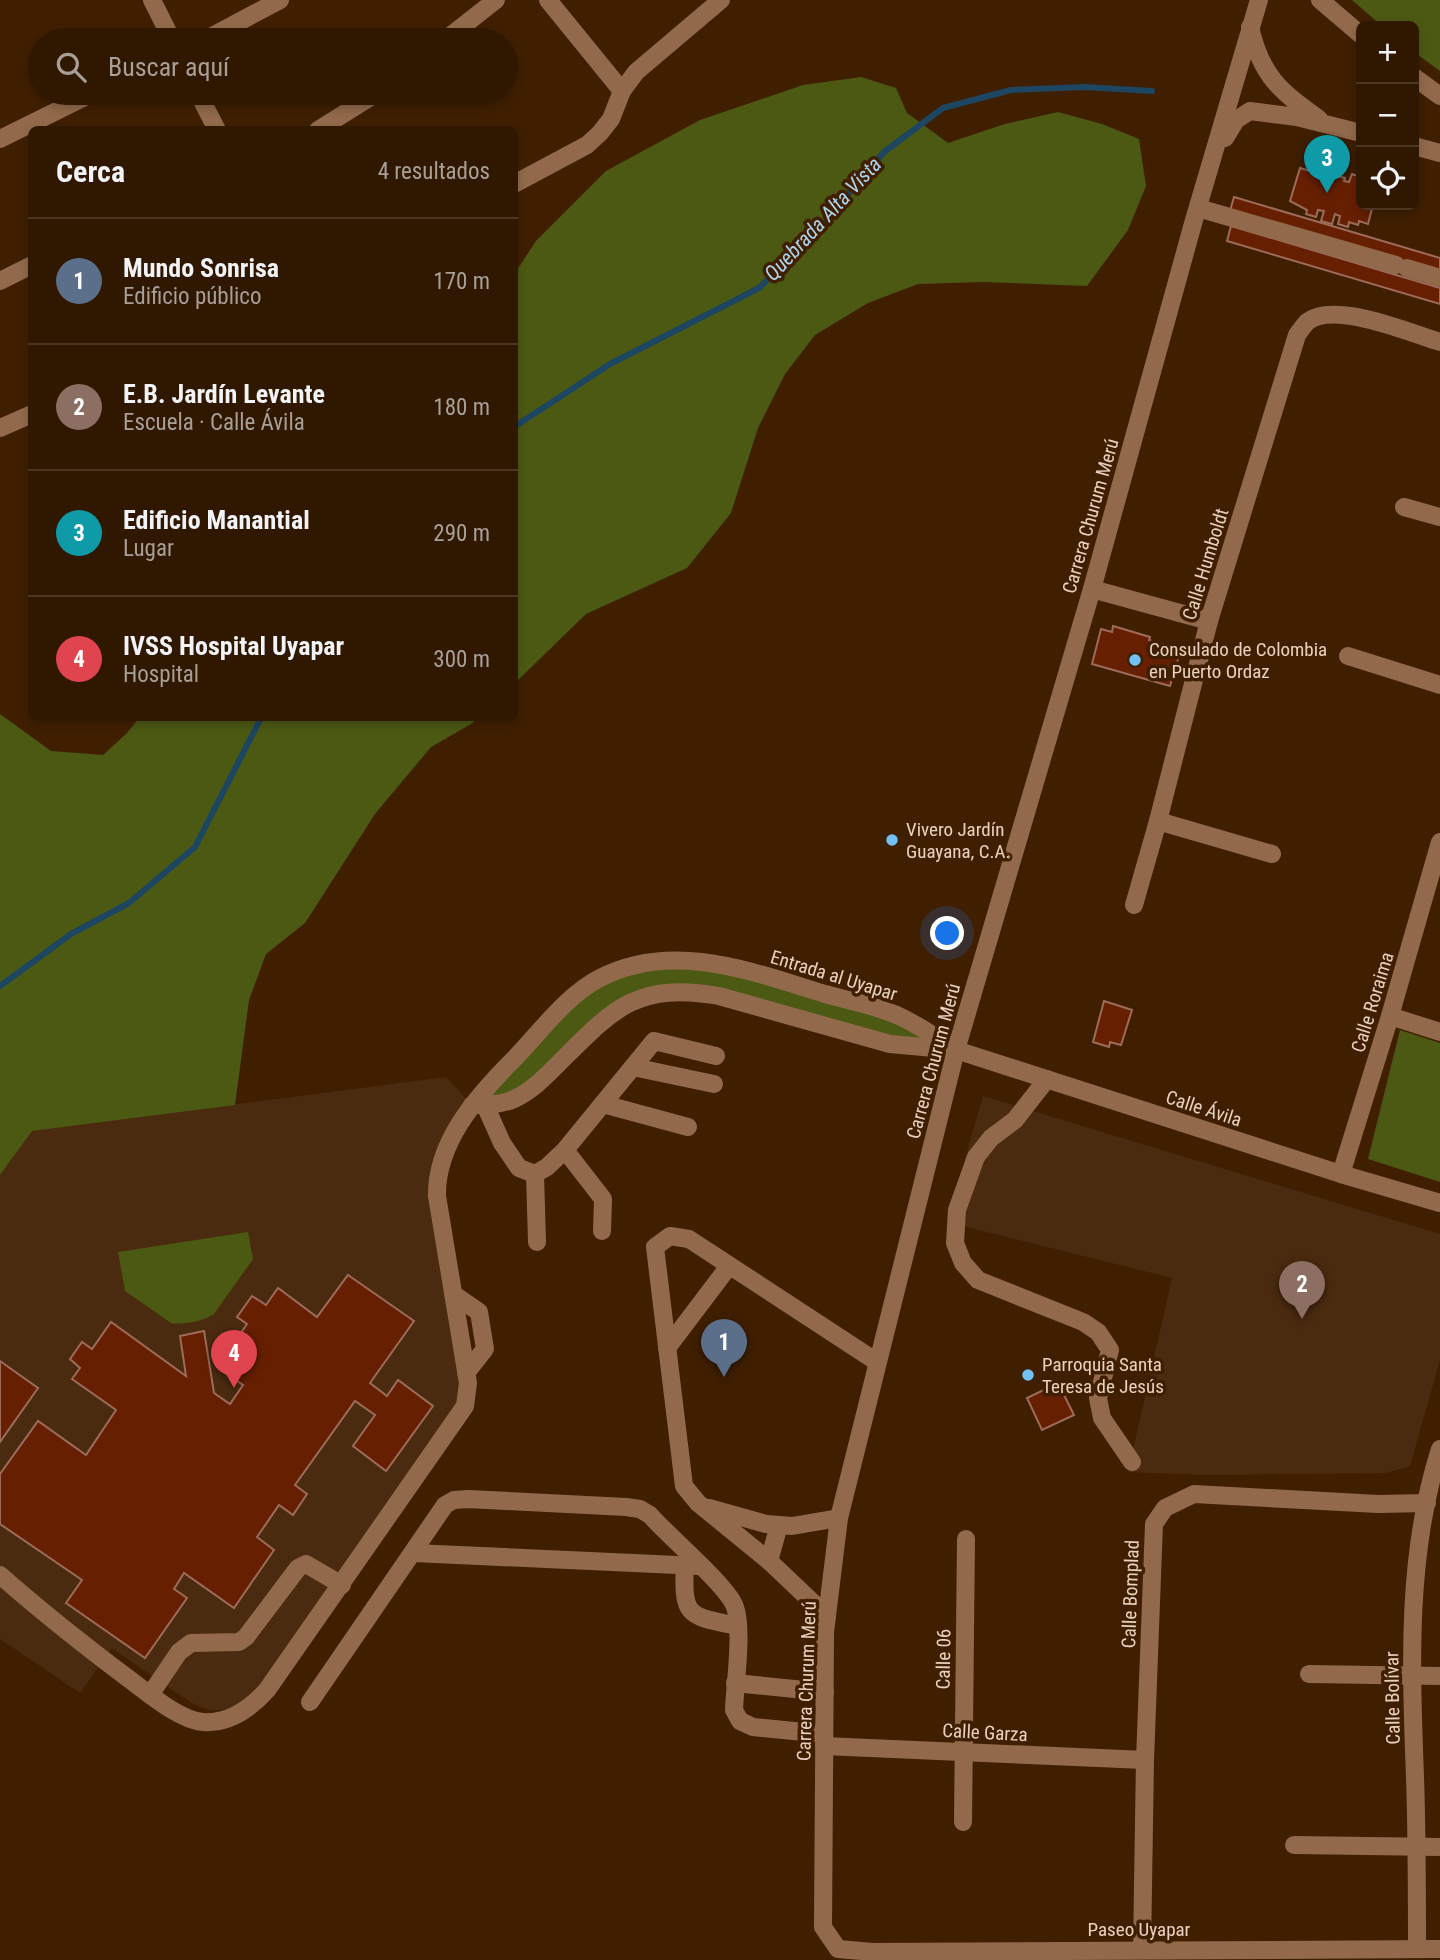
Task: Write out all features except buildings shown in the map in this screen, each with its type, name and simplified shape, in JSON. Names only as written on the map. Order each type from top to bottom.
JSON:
[{"type":"street","points":[[152,0],[166,28]]},
{"type":"street","points":[[228,28],[280,0]]},
{"type":"street","points":[[460,28],[496,0]]},
{"type":"street","points":[[548,0],[622,91]]},
{"type":"street","points":[[518,182],[587,145],[611,119],[622,91],[636,72],[721,0]]},
{"type":"street","points":[[1199,203],[1259,0]]},
{"type":"street","points":[[1320,0],[1356,30]]},
{"type":"street","points":[[1337,0],[1356,27]]},
{"type":"street","points":[[1250,27],[1259,60],[1265,70],[1281,90],[1323,122]]},
{"type":"street","points":[[1419,81],[1440,96]]},
{"type":"street","points":[[0,139],[69,105]]},
{"type":"street","points":[[204,105],[215,126]]},
{"type":"street","points":[[324,126],[358,105]]},
{"type":"street","points":[[1199,203],[1225,139],[1242,114],[1269,111],[1356,131]]},
{"type":"street","points":[[1418,147],[1440,153]]},
{"type":"street","points":[[1199,203],[1440,278]]},
{"type":"street","name":"Carrera Churum Merú","points":[[838,1948],[823,1927],[827,1616],[839,1518],[956,1050],[1092,589],[1199,203]]},
{"type":"street","points":[[0,281],[28,267]]},
{"type":"street","name":"Calle Humboldt","points":[[1134,905],[1209,621],[1297,335],[1308,321],[1324,314],[1346,314],[1440,342]]},
{"type":"street","points":[[0,428],[28,416]]},
{"type":"street","points":[[1404,507],[1440,517]]},
{"type":"street","points":[[1092,589],[1209,621]]},
{"type":"street","points":[[1348,656],[1440,685]]},
{"type":"street","points":[[1158,821],[1272,854]]},
{"type":"street","name":"Calle Roraima","points":[[1341,1174],[1438,861],[1440,842]]},
{"type":"street","name":"Entrada al Uyapar","points":[[0,1575],[74,1638],[177,1712],[199,1722],[233,1718],[267,1690],[465,1406],[468,1383],[437,1196],[437,1180],[448,1147],[478,1105],[583,989],[615,971],[655,961],[710,962],[900,1016],[956,1050]]},
{"type":"street","points":[[535,1174],[519,1168],[478,1105],[498,1104],[515,1099],[537,1085],[596,1026],[630,1001],[675,992],[719,996],[890,1044],[956,1050]]},
{"type":"street","points":[[1390,1016],[1440,1032]]},
{"type":"street","points":[[535,1174],[565,1150],[656,1040],[716,1056]]},
{"type":"street","name":"Calle Ávila","points":[[956,1050],[1341,1174],[1440,1203]]},
{"type":"street","points":[[633,1067],[714,1084]]},
{"type":"street","points":[[1047,1079],[1015,1120],[991,1138],[976,1157],[957,1210],[955,1242],[963,1263],[978,1280],[1083,1322],[1098,1332],[1110,1350],[1098,1398],[1102,1418],[1132,1462]]},
{"type":"street","points":[[603,1104],[688,1127]]},
{"type":"street","points":[[565,1150],[603,1199],[602,1231]]},
{"type":"street","points":[[535,1174],[537,1242]]},
{"type":"street","points":[[827,1616],[769,1561],[702,1506],[684,1486],[655,1247],[670,1236],[689,1239],[877,1363]]},
{"type":"street","points":[[667,1348],[729,1266]]},
{"type":"street","name":"Calle Bolívar","points":[[1418,1948],[1418,1847],[1411,1674],[1420,1540],[1440,1449]]},
{"type":"street","name":"Calle Bomplad","points":[[1142,1950],[1145,1760],[1154,1524],[1165,1508],[1194,1494],[1378,1504],[1427,1503]]},
{"type":"street","points":[[310,1702],[445,1505],[454,1500],[468,1499],[640,1509],[650,1515],[692,1565],[724,1589],[735,1606],[738,1626],[735,1683],[825,1692]]},
{"type":"street","points":[[702,1506],[766,1524],[792,1526],[839,1518]]},
{"type":"street","points":[[769,1561],[779,1525]]},
{"type":"street","name":"Calle 06","points":[[963,1822],[966,1539]]},
{"type":"street","points":[[414,1553],[692,1565]]},
{"type":"street","points":[[150,1695],[179,1652],[191,1643],[239,1642],[246,1637],[298,1568],[306,1564],[314,1567],[342,1585]]},
{"type":"street","points":[[692,1565],[683,1595],[689,1609],[702,1619],[738,1626]]},
{"type":"street","points":[[1309,1674],[1440,1676]]},
{"type":"street","name":"Calle Garza","points":[[735,1683],[734,1710],[740,1721],[753,1727],[824,1740],[962,1752],[1145,1760]]},
{"type":"street","points":[[1294,1844],[1440,1847]]},
{"type":"street","name":"Paseo Uyapar","points":[[838,1948],[873,1952],[1440,1949]]},
{"type":"shaded area","points":[[446,1077],[472,1105],[441,1164],[467,1394],[266,1689],[227,1710],[209,1710],[190,1702],[112,1648],[80,1693],[0,1639],[0,1175],[31,1131]]},
{"type":"shaded area","points":[[983,1096],[1440,1234],[1440,1360],[1410,1466],[1386,1473],[1207,1475],[1128,1472],[1172,1278],[947,1222]]},
{"type":"green space","points":[[1352,0],[1440,0],[1440,71],[1419,56],[1419,21],[1376,21]]},
{"type":"green space","points":[[861,77],[896,88],[907,113],[948,143],[1005,124],[1058,112],[1102,124],[1139,139],[1146,186],[1128,230],[1087,286],[984,282],[918,284],[868,303],[815,335],[785,374],[758,428],[731,513],[687,568],[586,614],[518,680],[518,268],[536,241],[606,171],[700,120],[803,85]]},
{"type":"green space","points":[[0,714],[51,751],[103,755],[137,721],[474,721],[431,747],[375,814],[305,923],[266,954],[249,1000],[235,1105],[32,1131],[0,1175]]},
{"type":"green space","points":[[677,960],[900,1016],[956,1050],[890,1044],[719,996],[630,1001],[537,1085],[472,1105],[583,989]]},
{"type":"green space","points":[[1400,1030],[1440,1043],[1440,1182],[1368,1159]]},
{"type":"green space","points":[[248,1232],[253,1259],[210,1316],[188,1323],[171,1323],[125,1291],[118,1252]]},
{"type":"waterway","name":"Quebrada Alta Vista","points":[[518,424],[610,364],[759,288],[813,235],[884,152],[943,108],[1011,90],[1085,87],[1152,91]]},
{"type":"waterway","name":"Quebrada Alta Vista","points":[[0,986],[71,934],[129,903],[195,847],[259,721]]},
{"type":"place","name":"Edificio Manantial","points":[[1327,193]]},
{"type":"place","name":"Consulado de Colombia en Puerto Ordaz","points":[[1135,660]]},
{"type":"place","name":"Vivero Jardín Guayana, C.A.","points":[[892,840]]},
{"type":"place","name":"E.B. Jardín Levante","points":[[1302,1319]]},
{"type":"place","name":"Parroquia Santa Teresa de Jesús","points":[[1028,1375]]},
{"type":"place","name":"Mundo Sonrisa","points":[[724,1377]]},
{"type":"place","name":"IVSS Hospital Uyapar","points":[[234,1388]]}]
